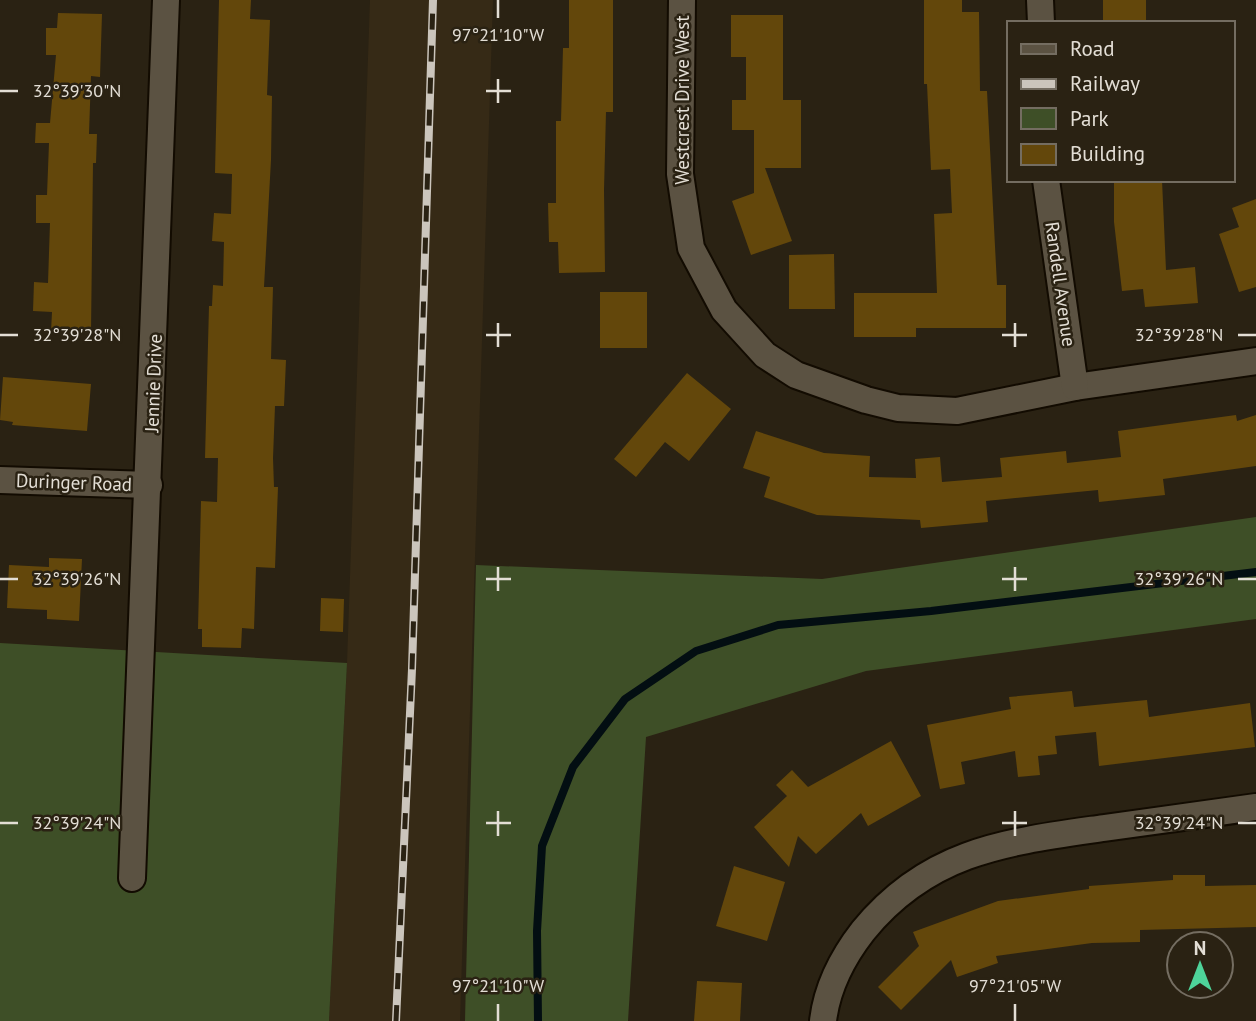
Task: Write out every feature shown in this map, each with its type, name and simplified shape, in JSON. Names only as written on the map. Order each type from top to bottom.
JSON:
[{"type":"street","name":"Jennie Drive","points":[[132,878],[166,0]]},
{"type":"street","name":"Westcrest Drive West","points":[[682,0],[680,174],[691,248],[724,310],[765,355],[796,375],[866,401],[898,408],[957,411],[1075,387],[1256,361]]},
{"type":"street","points":[[1040,0],[1041,21]]},
{"type":"street","name":"Randell Avenue","points":[[1045,182],[1075,387]]},
{"type":"street","name":"Duringer Road","points":[[0,480],[149,485]]},
{"type":"street","points":[[823,1021],[825,1000],[835,973],[884,905],[919,877],[951,860],[976,850],[1020,840],[1256,807]]},
{"type":"shaded area","points":[[370,0],[493,0],[460,1021],[329,1021],[347,663]]},
{"type":"green space","points":[[1256,517],[1256,619],[866,671],[646,737],[628,1021],[465,1021],[476,565],[822,579]]},
{"type":"green space","points":[[0,643],[347,663],[329,1021],[0,1021]]},
{"type":"building","points":[[219,0],[251,0],[250,19],[270,20],[267,95],[272,96],[271,160],[264,287],[273,287],[271,359],[286,360],[284,406],[275,406],[274,487],[278,487],[275,568],[256,567],[254,629],[242,628],[241,648],[202,647],[202,629],[198,629],[201,501],[217,502],[218,458],[205,458],[209,306],[212,306],[213,285],[223,286],[224,242],[212,241],[214,213],[231,214],[232,174],[215,173]]},
{"type":"building","points":[[569,0],[613,0],[613,112],[606,112],[605,272],[559,273],[558,242],[549,242],[548,203],[556,203],[556,121],[561,121],[563,48],[569,48]]},
{"type":"building","points":[[924,0],[962,0],[962,12],[979,12],[980,91],[987,91],[997,285],[1006,285],[1006,328],[916,328],[916,337],[854,337],[854,293],[937,293],[934,214],[952,213],[950,169],[931,170],[927,84],[924,84]]},
{"type":"building","points":[[1103,0],[1146,0],[1146,21],[1103,21]]},
{"type":"building","points":[[58,13],[102,14],[100,77],[91,76],[89,134],[97,134],[96,163],[93,163],[91,333],[51,332],[52,312],[33,311],[34,282],[48,283],[50,223],[36,223],[36,195],[47,195],[49,143],[35,143],[36,123],[50,123],[56,55],[46,55],[46,28],[57,28]]},
{"type":"building","points":[[731,15],[783,15],[783,100],[801,100],[801,168],[765,168],[792,241],[751,255],[732,201],[754,193],[754,130],[732,130],[732,100],[746,100],[746,57],[731,57]]},
{"type":"building","points":[[1114,182],[1162,182],[1166,270],[1195,267],[1198,303],[1145,307],[1143,289],[1122,291],[1114,222]]},
{"type":"building","points":[[1256,199],[1256,287],[1239,292],[1219,234],[1239,227],[1232,208]]},
{"type":"building","points":[[834,254],[835,309],[789,309],[789,255]]},
{"type":"building","points":[[600,292],[647,292],[647,348],[600,348]]},
{"type":"building","points":[[687,373],[731,409],[689,461],[665,442],[636,477],[614,459]]},
{"type":"building","points":[[3,377],[91,384],[87,431],[12,425],[13,422],[0,420]]},
{"type":"building","points":[[1236,415],[1237,421],[1256,415],[1256,466],[1163,479],[1165,495],[1099,502],[1098,490],[986,501],[988,522],[921,528],[920,520],[817,515],[764,497],[770,477],[743,468],[756,431],[824,453],[870,456],[869,477],[916,478],[915,459],[940,457],[942,482],[1002,477],[1000,458],[1066,451],[1067,463],[1121,457],[1118,431]]},
{"type":"building","points":[[49,558],[82,559],[79,621],[47,619],[47,610],[7,608],[9,565],[49,567]]},
{"type":"building","points":[[321,598],[344,599],[343,632],[320,631]]},
{"type":"building","points":[[1072,691],[1074,707],[1147,700],[1149,717],[1250,703],[1255,747],[1099,766],[1096,732],[1055,736],[1057,754],[1038,756],[1040,775],[1018,777],[1015,751],[961,762],[965,784],[940,789],[927,725],[1011,709],[1009,697]]},
{"type":"building","points":[[891,741],[921,796],[868,826],[861,813],[816,854],[798,836],[789,867],[754,827],[787,796],[776,785],[792,770],[808,787]]},
{"type":"building","points":[[734,866],[785,882],[767,941],[716,926]]},
{"type":"building","points":[[1173,875],[1205,875],[1205,886],[1256,885],[1256,927],[1140,930],[1140,942],[1092,943],[996,956],[998,963],[957,977],[951,960],[901,1010],[878,987],[919,946],[913,932],[998,901],[1089,889],[1089,886],[1173,880]]},
{"type":"building","points":[[697,981],[742,983],[740,1021],[694,1021]]},
{"type":"waterway","points":[[538,1021],[537,931],[542,846],[573,767],[625,699],[696,651],[778,625],[931,611],[1256,572]]},
{"type":"railway","points":[[396,1021],[412,669],[433,0]]}]
